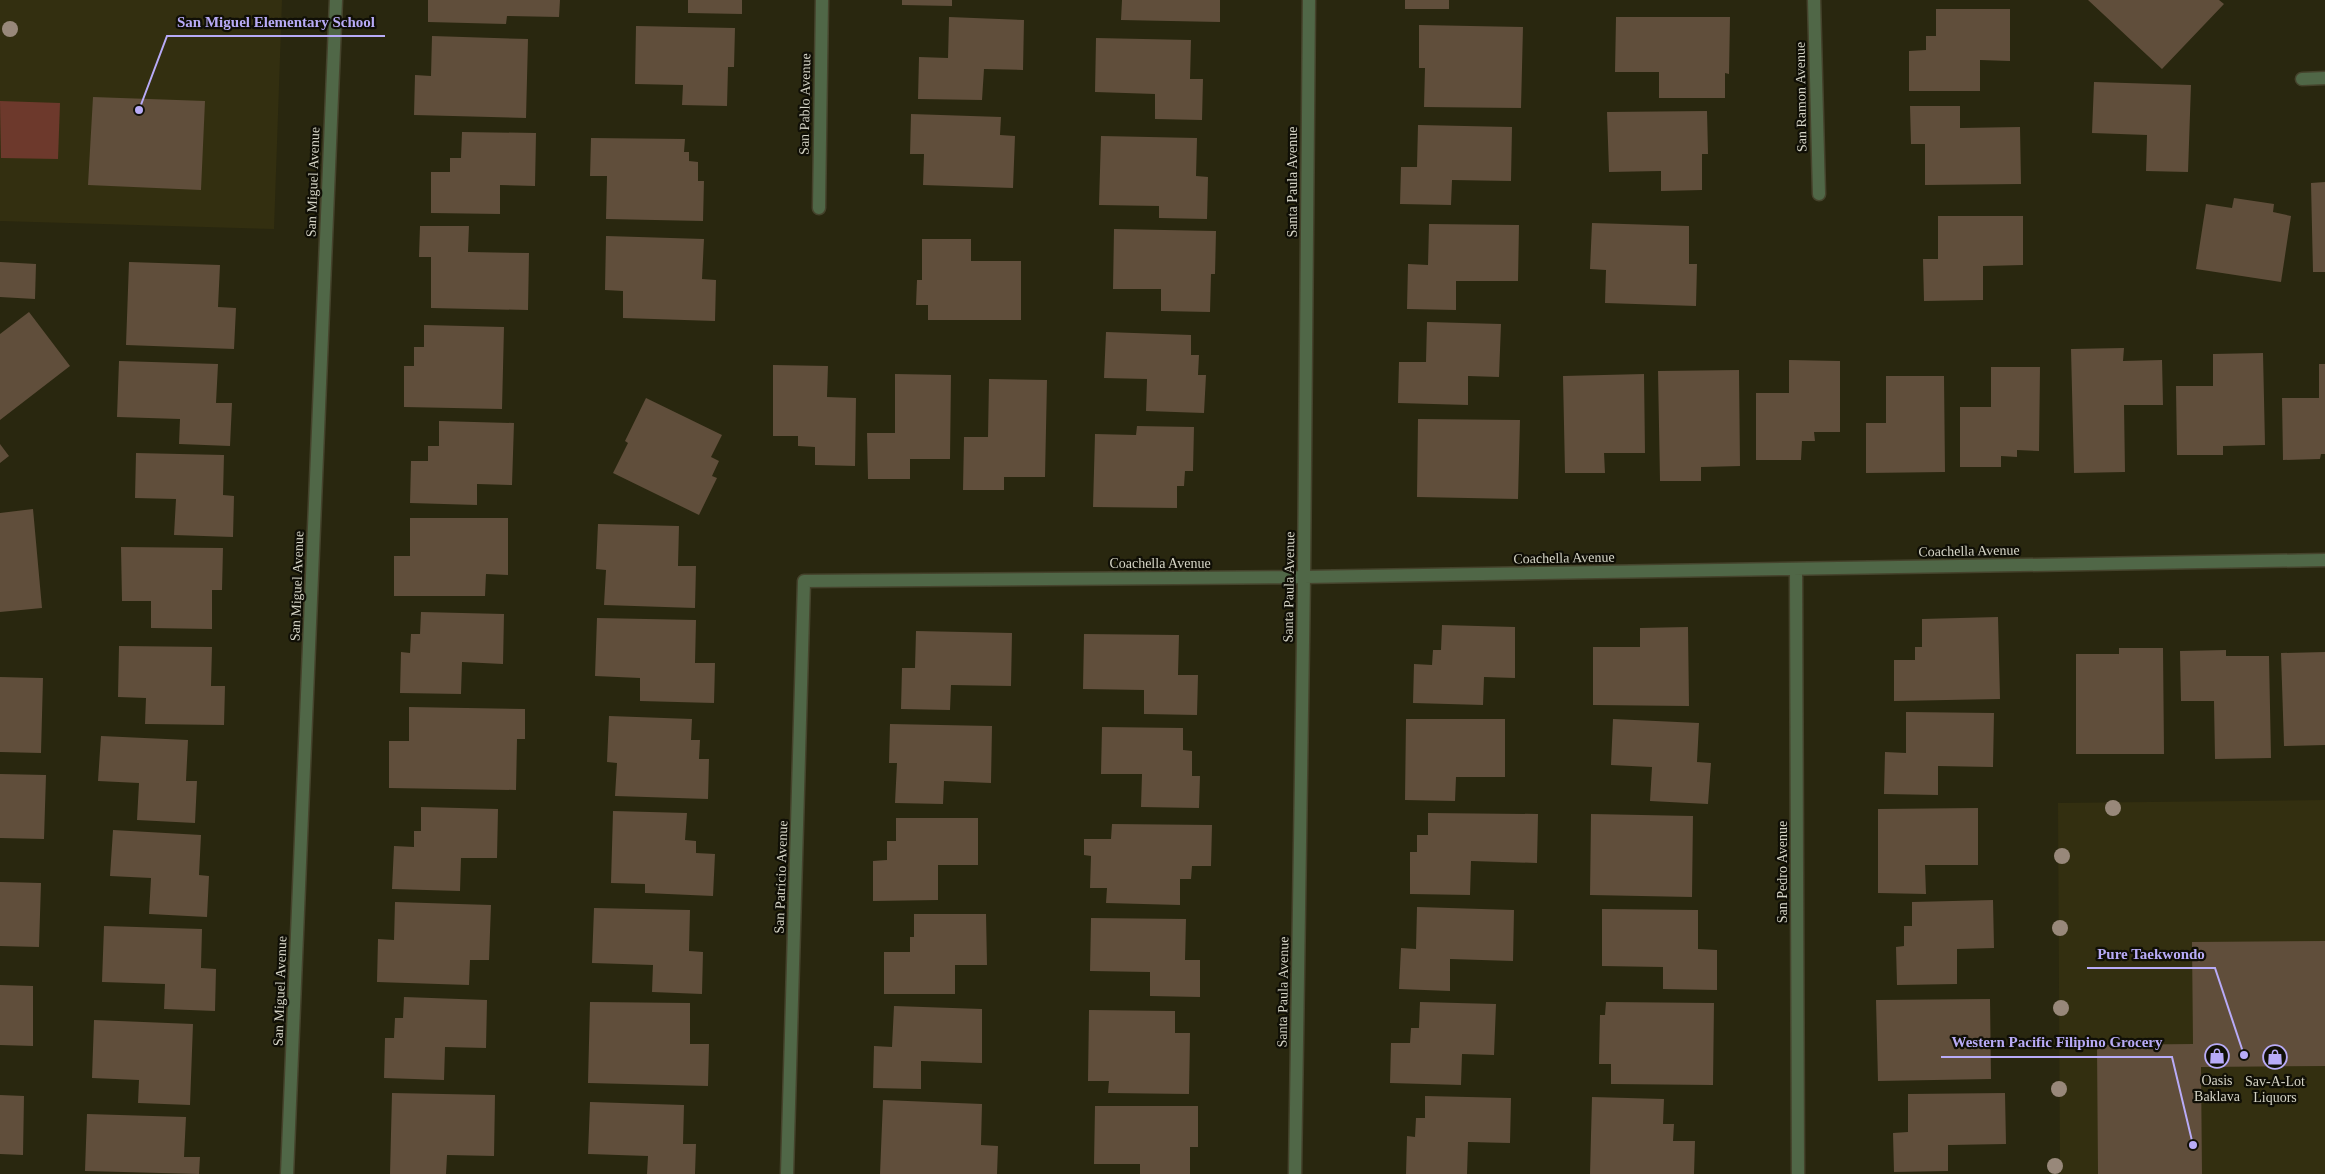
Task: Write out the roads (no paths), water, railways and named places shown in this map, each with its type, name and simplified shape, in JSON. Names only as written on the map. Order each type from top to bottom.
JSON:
[{"type":"street","name":"San Miguel Avenue","points":[[287,1174],[336,0]]},
{"type":"street","name":"San Pablo Avenue","points":[[819,208],[822,0]]},
{"type":"street","name":"Santa Paula Avenue","points":[[1295,1174],[1304,577],[1309,0]]},
{"type":"street","name":"San Ramon Avenue","points":[[1814,0],[1818,194]]},
{"type":"street","points":[[2302,79],[2325,78]]},
{"type":"street","name":"Coachella Avenue","points":[[804,581],[1304,577],[2325,560]]},
{"type":"street","name":"San Pedro Avenue","points":[[1796,570],[1798,1174]]},
{"type":"street","name":"San Patricio Avenue","points":[[787,1174],[804,581]]},
{"type":"place","name":"San Miguel Elementary School","points":[[139,110]]},
{"type":"place","name":"Pure Taekwondo","points":[[2244,1055]]},
{"type":"place","name":"Oasis Baklava","points":[[2217,1056]]},
{"type":"place","name":"Sav-A-Lot Liquors","points":[[2275,1057]]},
{"type":"place","name":"Western Pacific Filipino Grocery","points":[[2193,1145]]}]
